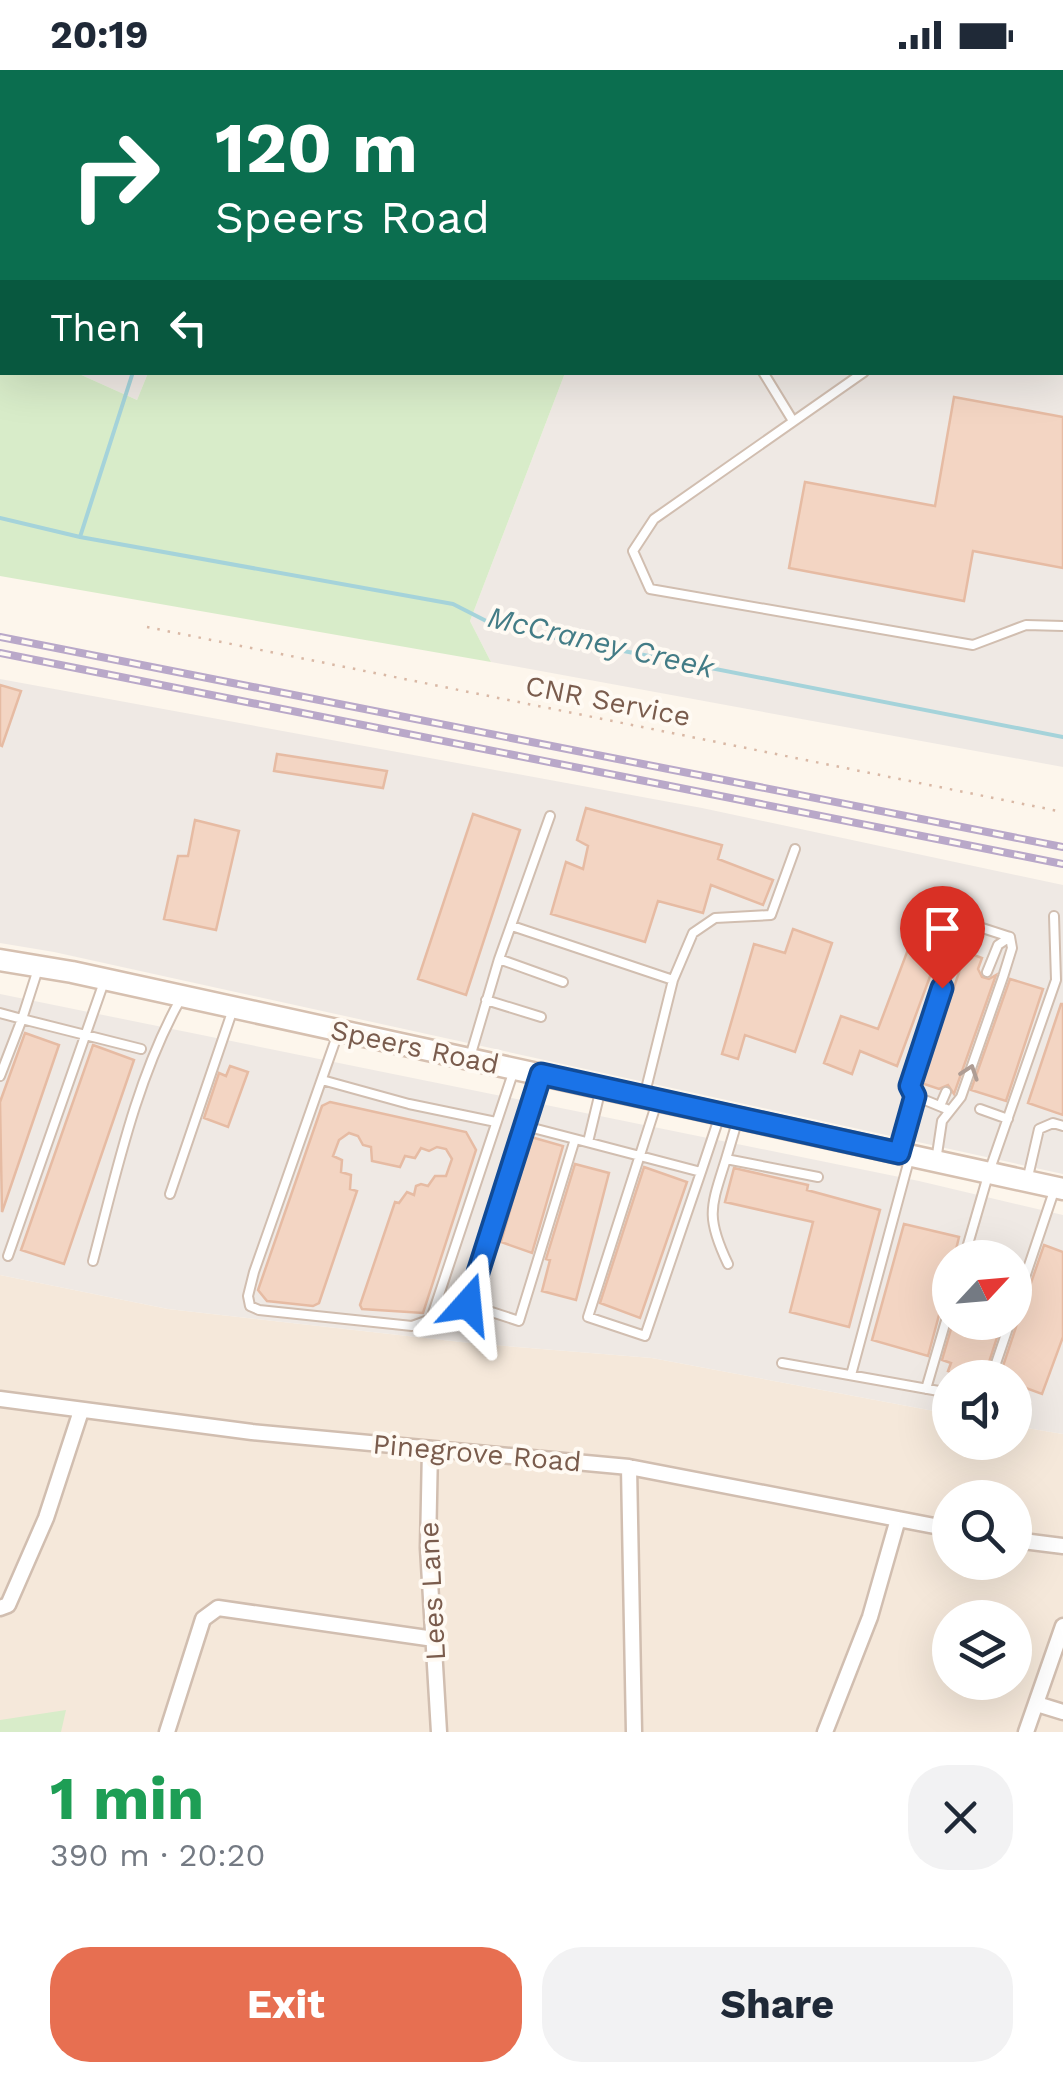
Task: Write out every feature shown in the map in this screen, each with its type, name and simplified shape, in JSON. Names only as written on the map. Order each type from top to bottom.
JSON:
[{"type":"main road","name":"Speers Road","points":[[0,960],[182,996],[1059,1188]]},
{"type":"street","name":"Pinegrove Road","points":[[0,1399],[252,1432],[629,1467],[932,1526]]},
{"type":"street","points":[[0,1608],[8,1605],[46,1518],[80,1411]]},
{"type":"street","name":"Lees Lane","points":[[430,1449],[428,1548],[439,1732]]},
{"type":"street","points":[[629,1467],[634,1732]]},
{"type":"street","points":[[826,1732],[870,1617],[898,1519]]},
{"type":"street","points":[[1032,1542],[1063,1546]]},
{"type":"street","points":[[168,1732],[203,1619],[218,1608],[434,1639]]},
{"type":"street","points":[[1026,1732],[1063,1626]]},
{"type":"street","points":[[1037,1704],[1063,1712]]},
{"type":"lane","points":[[765,375],[793,422]]},
{"type":"lane","points":[[860,375],[654,519],[633,551],[650,589],[973,645],[1026,626],[1063,626]]},
{"type":"lane","points":[[468,1061],[550,816]]},
{"type":"lane","points":[[729,1116],[701,1172],[645,1336],[588,1317],[640,1156],[673,980],[693,934],[715,918],[771,915],[795,849]]},
{"type":"lane","points":[[969,1240],[1056,980],[1054,916]]},
{"type":"lane","points":[[851,1375],[905,1154],[915,1096],[910,1086],[953,956],[973,925],[1010,937]]},
{"type":"lane","points":[[512,926],[673,980]]},
{"type":"lane","points":[[987,972],[998,944],[1010,937]]},
{"type":"lane","points":[[936,1161],[942,1121],[962,1096],[1012,948],[1010,937]]},
{"type":"lane","points":[[499,959],[563,982]]},
{"type":"lane","points":[[0,1076],[39,966]]},
{"type":"lane","points":[[8,1256],[106,980]]},
{"type":"lane","points":[[94,1261],[132,1122],[164,1028],[182,996]]},
{"type":"lane","points":[[486,1000],[541,1017]]},
{"type":"lane","points":[[170,1194],[234,1008]]},
{"type":"lane","points":[[0,1013],[140,1049]]},
{"type":"lane","points":[[339,1030],[254,1272],[248,1296],[250,1306],[259,1310],[412,1326],[431,1320],[514,1068]]},
{"type":"lane","points":[[541,1074],[468,1304],[520,1320],[575,1139]]},
{"type":"lane","points":[[322,1080],[496,1122]]},
{"type":"lane","points":[[588,1142],[601,1088]]},
{"type":"lane","points":[[940,1106],[946,1092]]},
{"type":"lane","points":[[915,1096],[950,1110]]},
{"type":"lane","points":[[980,1109],[1008,1120]]},
{"type":"lane","points":[[728,1264],[712,1231],[711,1205],[726,1158],[729,1116]]},
{"type":"lane","points":[[1027,1181],[1039,1129],[1053,1123],[1063,1126]]},
{"type":"lane","points":[[525,1126],[701,1172]]},
{"type":"lane","points":[[726,1158],[818,1177]]},
{"type":"lane","points":[[1032,1261],[1059,1188]]},
{"type":"lane","points":[[926,1388],[940,1340]]},
{"type":"lane","points":[[782,1363],[932,1389]]},
{"type":"path","name":"CNR Service","points":[[146,626],[1063,812]]},
{"type":"shaded area","points":[[81,375],[147,375],[137,400]]},
{"type":"shaded area","points":[[564,375],[1063,375],[1063,767],[491,662],[470,621]]},
{"type":"shaded area","points":[[0,679],[702,808],[1063,885],[1063,1174],[0,943]]},
{"type":"shaded area","points":[[0,994],[919,1181],[1063,1215],[1063,1434],[1032,1429],[1032,1360],[932,1360],[932,1411],[652,1358],[470,1343],[168,1309],[0,1275]]},
{"type":"shaded area","points":[[0,1275],[168,1309],[470,1343],[652,1358],[932,1411],[932,1460],[1032,1460],[1032,1429],[1063,1434],[1063,1732],[0,1732]]},
{"type":"green space","points":[[0,375],[81,375],[137,400],[147,375],[564,375],[470,621],[491,662],[0,576]]},
{"type":"green space","points":[[66,1710],[61,1732],[0,1732],[0,1720]]},
{"type":"building","points":[[954,397],[1063,417],[1063,568],[973,551],[964,601],[789,568],[805,482],[935,506]]},
{"type":"building","points":[[0,685],[21,691],[2,746],[0,745]]},
{"type":"building","points":[[277,754],[387,771],[383,788],[274,771]]},
{"type":"building","points":[[586,808],[722,845],[718,859],[773,880],[763,905],[711,885],[703,913],[658,901],[645,942],[551,914],[566,862],[583,869],[588,846],[577,840]]},
{"type":"building","points":[[473,814],[520,830],[466,995],[418,979]]},
{"type":"building","points":[[195,820],[239,831],[216,930],[164,919],[178,856],[188,856]]},
{"type":"building","points":[[918,923],[946,933],[897,1066],[860,1051],[852,1074],[824,1063],[841,1016],[878,1029]]},
{"type":"building","points":[[793,929],[832,943],[795,1052],[745,1035],[738,1059],[722,1054],[754,944],[785,953]]},
{"type":"building","points":[[966,952],[982,958],[978,969],[982,977],[996,975],[954,1094],[948,1085],[939,1089],[921,1083]]},
{"type":"building","points":[[1010,979],[1043,989],[1006,1101],[971,1090]]},
{"type":"building","points":[[1063,1004],[1063,1115],[1028,1103]]},
{"type":"building","points":[[25,1033],[59,1045],[2,1212],[0,1102]]},
{"type":"building","points":[[93,1045],[134,1060],[64,1264],[21,1250]]},
{"type":"building","points":[[230,1066],[248,1072],[228,1127],[204,1118],[219,1073],[226,1076]]},
{"type":"building","points":[[330,1102],[466,1132],[476,1150],[423,1313],[362,1309],[360,1305],[395,1202],[399,1203],[407,1192],[414,1195],[416,1186],[428,1186],[435,1176],[446,1176],[452,1159],[446,1149],[437,1147],[429,1151],[421,1148],[415,1158],[405,1156],[400,1167],[372,1161],[371,1147],[349,1133],[339,1140],[333,1156],[342,1160],[341,1172],[351,1175],[350,1189],[357,1191],[319,1303],[313,1306],[267,1301],[258,1290],[322,1106]]},
{"type":"building","points":[[531,1137],[563,1146],[532,1253],[501,1242]]},
{"type":"building","points":[[575,1164],[609,1173],[576,1300],[542,1291],[550,1260],[546,1259]]},
{"type":"building","points":[[644,1167],[687,1182],[640,1318],[600,1303]]},
{"type":"building","points":[[734,1168],[808,1185],[807,1190],[880,1210],[849,1327],[790,1312],[813,1222],[725,1202]]},
{"type":"building","points":[[904,1224],[959,1237],[932,1240],[932,1340],[928,1356],[872,1340]]},
{"type":"building","points":[[1044,1245],[1063,1252],[1063,1337],[1042,1394],[1032,1390],[1032,1360],[1005,1360],[1012,1340],[1032,1340],[1032,1280]]},
{"type":"building","points":[[948,1340],[996,1340],[990,1360],[942,1360]]},
{"type":"waterway","name":"McCraney Creek","points":[[0,518],[80,537],[132,375]]},
{"type":"waterway","name":"McCraney Creek","points":[[80,537],[453,604],[496,626],[1063,737]]},
{"type":"railway","points":[[0,637],[1063,847]]},
{"type":"railway","points":[[0,653],[1063,864]]},
{"type":"route","points":[[468,1304],[541,1074],[899,1153],[915,1096],[910,1086],[942,988]]}]
